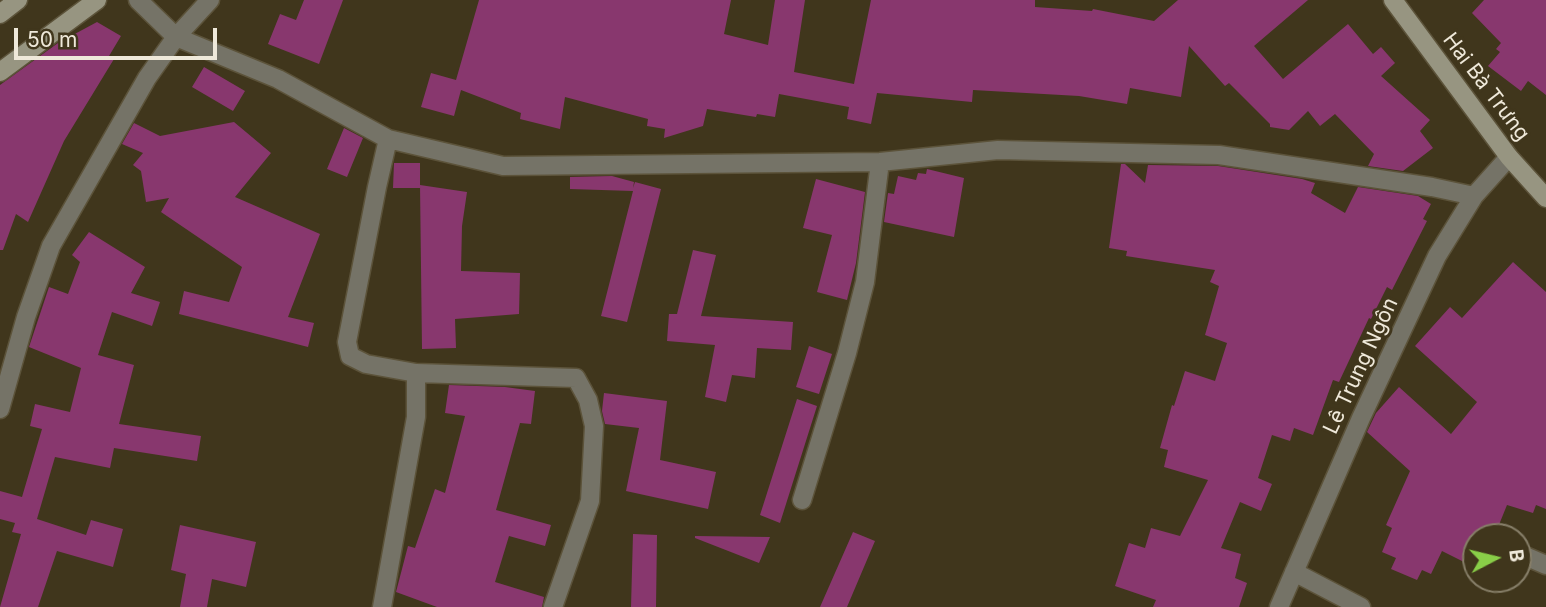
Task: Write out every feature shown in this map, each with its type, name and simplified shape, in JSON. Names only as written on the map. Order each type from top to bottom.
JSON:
[{"type":"main road","points":[[0,14],[18,0]]},
{"type":"main road","name":"Hai Bà Trưng","points":[[1393,0],[1509,157],[1546,198]]},
{"type":"main road","points":[[0,72],[88,2]]},
{"type":"street","points":[[138,0],[176,37],[278,79],[388,139],[503,166],[880,162],[998,150],[1219,155],[1432,187],[1474,196]]},
{"type":"street","points":[[0,409],[26,317],[51,246],[147,78],[176,37],[210,0]]},
{"type":"street","points":[[388,139],[347,342],[350,356],[366,364],[416,373],[576,378],[588,400],[594,426],[590,501],[553,607]]},
{"type":"street","name":"Lê Trung Ngôn","points":[[1279,607],[1361,418],[1437,257],[1474,196],[1509,157]]},
{"type":"street","points":[[802,500],[847,354],[865,282],[880,162]]},
{"type":"street","points":[[382,607],[416,417],[416,373]]},
{"type":"street","points":[[1294,572],[1361,607]]},
{"type":"building","points":[[304,0],[343,0],[319,64],[268,44],[280,14],[296,20]]},
{"type":"building","points":[[479,0],[731,0],[724,34],[768,45],[775,0],[805,0],[794,72],[854,84],[871,0],[1035,0],[1035,7],[1093,9],[1154,21],[1178,0],[1308,0],[1254,46],[1283,79],[1348,24],[1373,54],[1381,47],[1395,63],[1381,76],[1430,120],[1420,131],[1433,148],[1403,171],[1368,166],[1374,154],[1335,114],[1320,126],[1308,111],[1289,130],[1270,127],[1229,83],[1225,86],[1189,46],[1181,97],[1130,88],[1127,104],[1079,96],[973,90],[972,102],[877,93],[871,124],[847,119],[849,107],[779,94],[775,117],[757,114],[756,117],[707,109],[703,126],[664,138],[665,129],[647,126],[648,119],[565,97],[560,129],[520,119],[521,113],[461,90],[454,116],[421,107],[431,73],[456,80]]},
{"type":"building","points":[[1484,0],[1546,0],[1546,95],[1528,81],[1521,91],[1488,66],[1500,52],[1496,49],[1501,43],[1472,13]]},
{"type":"building","points":[[97,22],[121,36],[109,56],[114,59],[64,141],[28,222],[16,214],[3,250],[0,250],[0,85],[58,43]]},
{"type":"building","points":[[204,67],[245,91],[233,111],[192,87]]},
{"type":"building","points":[[234,122],[271,153],[235,197],[320,234],[288,317],[314,323],[308,347],[179,314],[184,291],[229,302],[242,267],[161,212],[169,198],[146,202],[141,171],[133,165],[143,153],[122,144],[134,123],[160,136]]},
{"type":"building","points":[[344,128],[363,138],[347,177],[327,169]]},
{"type":"building","points":[[394,163],[420,163],[420,188],[393,188]]},
{"type":"building","points":[[1121,164],[1125,164],[1145,183],[1148,165],[1218,166],[1302,179],[1315,183],[1311,193],[1345,213],[1358,187],[1418,196],[1431,204],[1423,219],[1427,221],[1392,290],[1387,287],[1371,319],[1369,318],[1339,382],[1333,380],[1313,435],[1294,428],[1290,441],[1272,435],[1258,478],[1272,484],[1261,511],[1240,502],[1221,548],[1241,554],[1235,578],[1247,583],[1239,607],[1153,607],[1156,600],[1115,586],[1129,543],[1145,548],[1151,528],[1180,536],[1208,480],[1164,467],[1168,450],[1160,448],[1185,371],[1215,381],[1227,343],[1205,335],[1219,286],[1210,282],[1215,270],[1126,256],[1127,251],[1109,248]]},
{"type":"building","points":[[927,169],[964,178],[954,237],[884,222],[888,193],[894,194],[898,176],[916,180],[918,173],[926,174]]},
{"type":"building","points":[[612,176],[634,182],[633,188],[635,182],[661,189],[627,322],[601,316],[633,191],[570,189],[570,177]]},
{"type":"building","points":[[816,179],[865,192],[856,263],[847,300],[817,292],[832,235],[803,228]]},
{"type":"building","points":[[420,185],[467,192],[462,226],[461,271],[520,273],[519,314],[455,319],[456,348],[422,349]]},
{"type":"building","points":[[89,232],[145,267],[131,293],[160,302],[152,326],[112,312],[98,355],[134,365],[119,424],[201,436],[197,461],[114,448],[110,468],[55,457],[37,519],[86,535],[91,520],[123,529],[113,567],[57,551],[38,607],[0,607],[21,534],[12,532],[15,523],[0,519],[0,491],[22,497],[42,429],[30,426],[35,404],[70,412],[81,368],[29,347],[49,287],[68,294],[80,262],[72,255]]},
{"type":"building","points":[[693,250],[716,255],[701,316],[793,322],[791,350],[757,348],[755,378],[732,375],[726,402],[705,397],[715,345],[667,341],[669,314],[677,314]]},
{"type":"building","points":[[1513,262],[1546,292],[1546,509],[1536,505],[1533,513],[1507,505],[1500,523],[1462,523],[1462,561],[1442,551],[1431,574],[1422,570],[1417,580],[1391,569],[1396,558],[1382,552],[1392,528],[1386,525],[1410,471],[1367,432],[1376,413],[1399,387],[1451,434],[1477,402],[1415,346],[1450,307],[1462,318]]},
{"type":"building","points":[[809,346],[832,354],[819,394],[796,387]]},
{"type":"building","points":[[449,385],[535,391],[531,424],[520,423],[496,510],[551,525],[545,546],[509,536],[495,582],[544,597],[542,607],[437,607],[396,592],[408,546],[415,548],[435,489],[445,493],[465,416],[445,413]]},
{"type":"building","points":[[604,393],[667,401],[660,460],[716,472],[708,509],[626,491],[639,428],[605,424],[602,411]]},
{"type":"building","points":[[797,399],[817,406],[780,523],[760,515]]},
{"type":"building","points":[[180,525],[256,542],[246,587],[212,579],[207,607],[180,607],[186,574],[171,570]]},
{"type":"building","points":[[853,532],[875,541],[847,607],[820,607]]},
{"type":"building","points":[[633,534],[657,535],[656,607],[631,607]]},
{"type":"building","points":[[695,536],[770,537],[759,563]]}]
